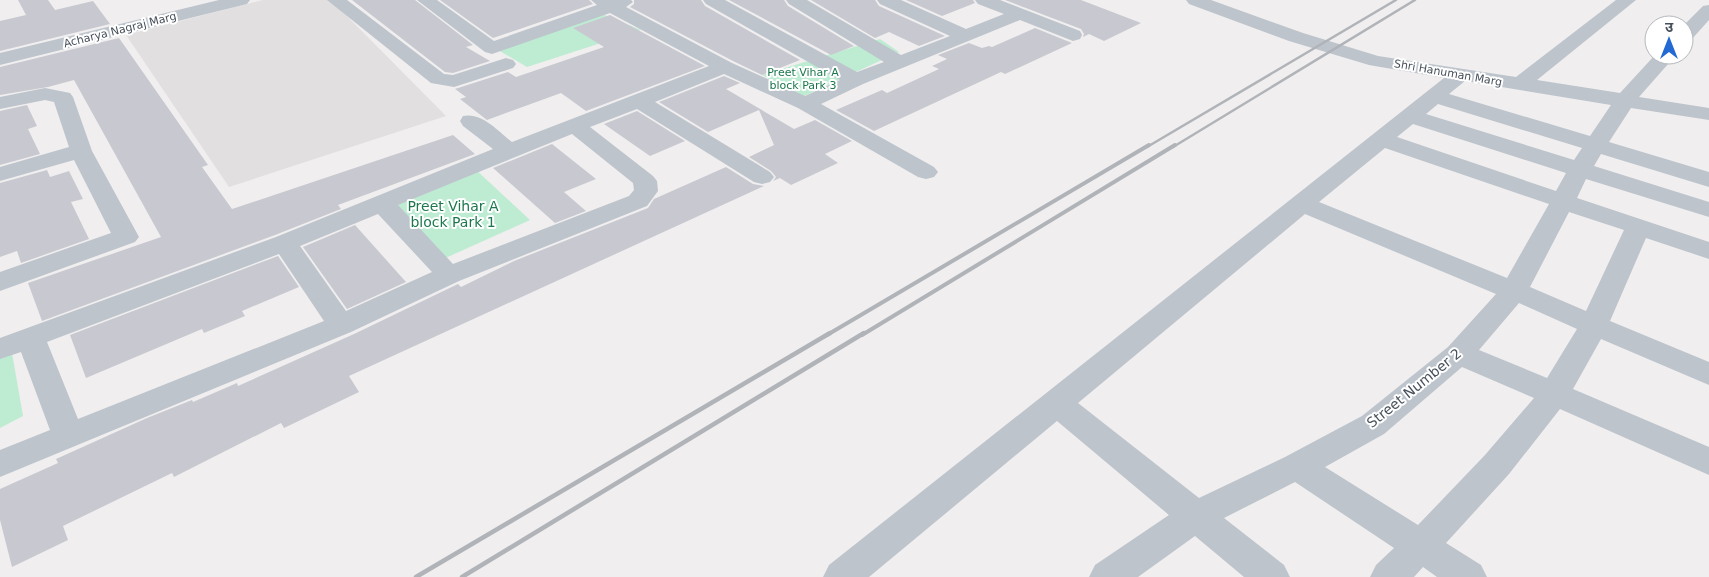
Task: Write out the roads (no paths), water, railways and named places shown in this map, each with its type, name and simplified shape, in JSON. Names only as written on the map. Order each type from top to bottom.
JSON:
[{"type":"street","name":"Acharya Nagraj Marg","points":[[0,52],[213,0]]},
{"type":"street","name":"Acharya Nagraj Marg","points":[[0,59],[157,13],[240,0]]},
{"type":"street","points":[[336,0],[438,79],[454,81],[506,64]]},
{"type":"street","points":[[426,0],[492,48],[613,2],[725,67],[805,104],[926,172]]},
{"type":"street","points":[[795,0],[900,63]]},
{"type":"street","points":[[886,0],[966,36]]},
{"type":"street","points":[[984,0],[1073,35]]},
{"type":"street","name":"Shri Hanuman Marg","points":[[1195,0],[1296,37],[1376,61],[1709,114]]},
{"type":"street","points":[[1520,84],[1627,0]]},
{"type":"street","points":[[719,1],[856,80]]},
{"type":"street","points":[[805,104],[856,80],[1020,14]]},
{"type":"street","points":[[1694,27],[1707,15]]},
{"type":"street","name":"Street Number 2","points":[[1108,577],[1196,516],[1297,466],[1372,425],[1460,354],[1514,291],[1580,169],[1625,100],[1657,65]]},
{"type":"street","points":[[0,349],[285,243],[509,151],[725,67]]},
{"type":"street","points":[[842,577],[1461,74]]},
{"type":"street","points":[[0,103],[45,94],[63,96],[81,151],[126,237],[0,282]]},
{"type":"street","points":[[1435,96],[1709,180]]},
{"type":"street","points":[[637,100],[762,177]]},
{"type":"street","points":[[1410,116],[1709,210]]},
{"type":"street","points":[[471,121],[509,151]]},
{"type":"street","points":[[0,464],[341,325],[449,275],[638,201],[646,191],[645,181],[575,126]]},
{"type":"street","points":[[1381,139],[1709,251]]},
{"type":"street","points":[[0,174],[81,151]]},
{"type":"street","points":[[382,204],[449,275]]},
{"type":"street","points":[[1301,204],[1514,291],[1709,374]]},
{"type":"street","points":[[1389,577],[1421,546],[1504,456],[1554,393],[1595,326],[1638,227]]},
{"type":"street","points":[[285,243],[341,325]]},
{"type":"street","points":[[30,338],[68,435]]},
{"type":"street","points":[[1460,354],[1554,393],[1709,462]]},
{"type":"street","points":[[1056,403],[1271,577]]},
{"type":"street","points":[[1297,466],[1468,577]]},
{"type":"railway","points":[[1147,147],[1396,0]]},
{"type":"railway","points":[[1173,147],[1415,0]]},
{"type":"railway","points":[[827,335],[1149,145]]},
{"type":"railway","points":[[862,335],[1175,145]]},
{"type":"railway","points":[[416,577],[830,333]]},
{"type":"railway","points":[[462,577],[864,333]]},
{"type":"park label","name":"Preet Vihar A block Park 3","points":[[803,78]]},
{"type":"park label","name":"Preet Vihar A block Park 1","points":[[453,214]]}]
